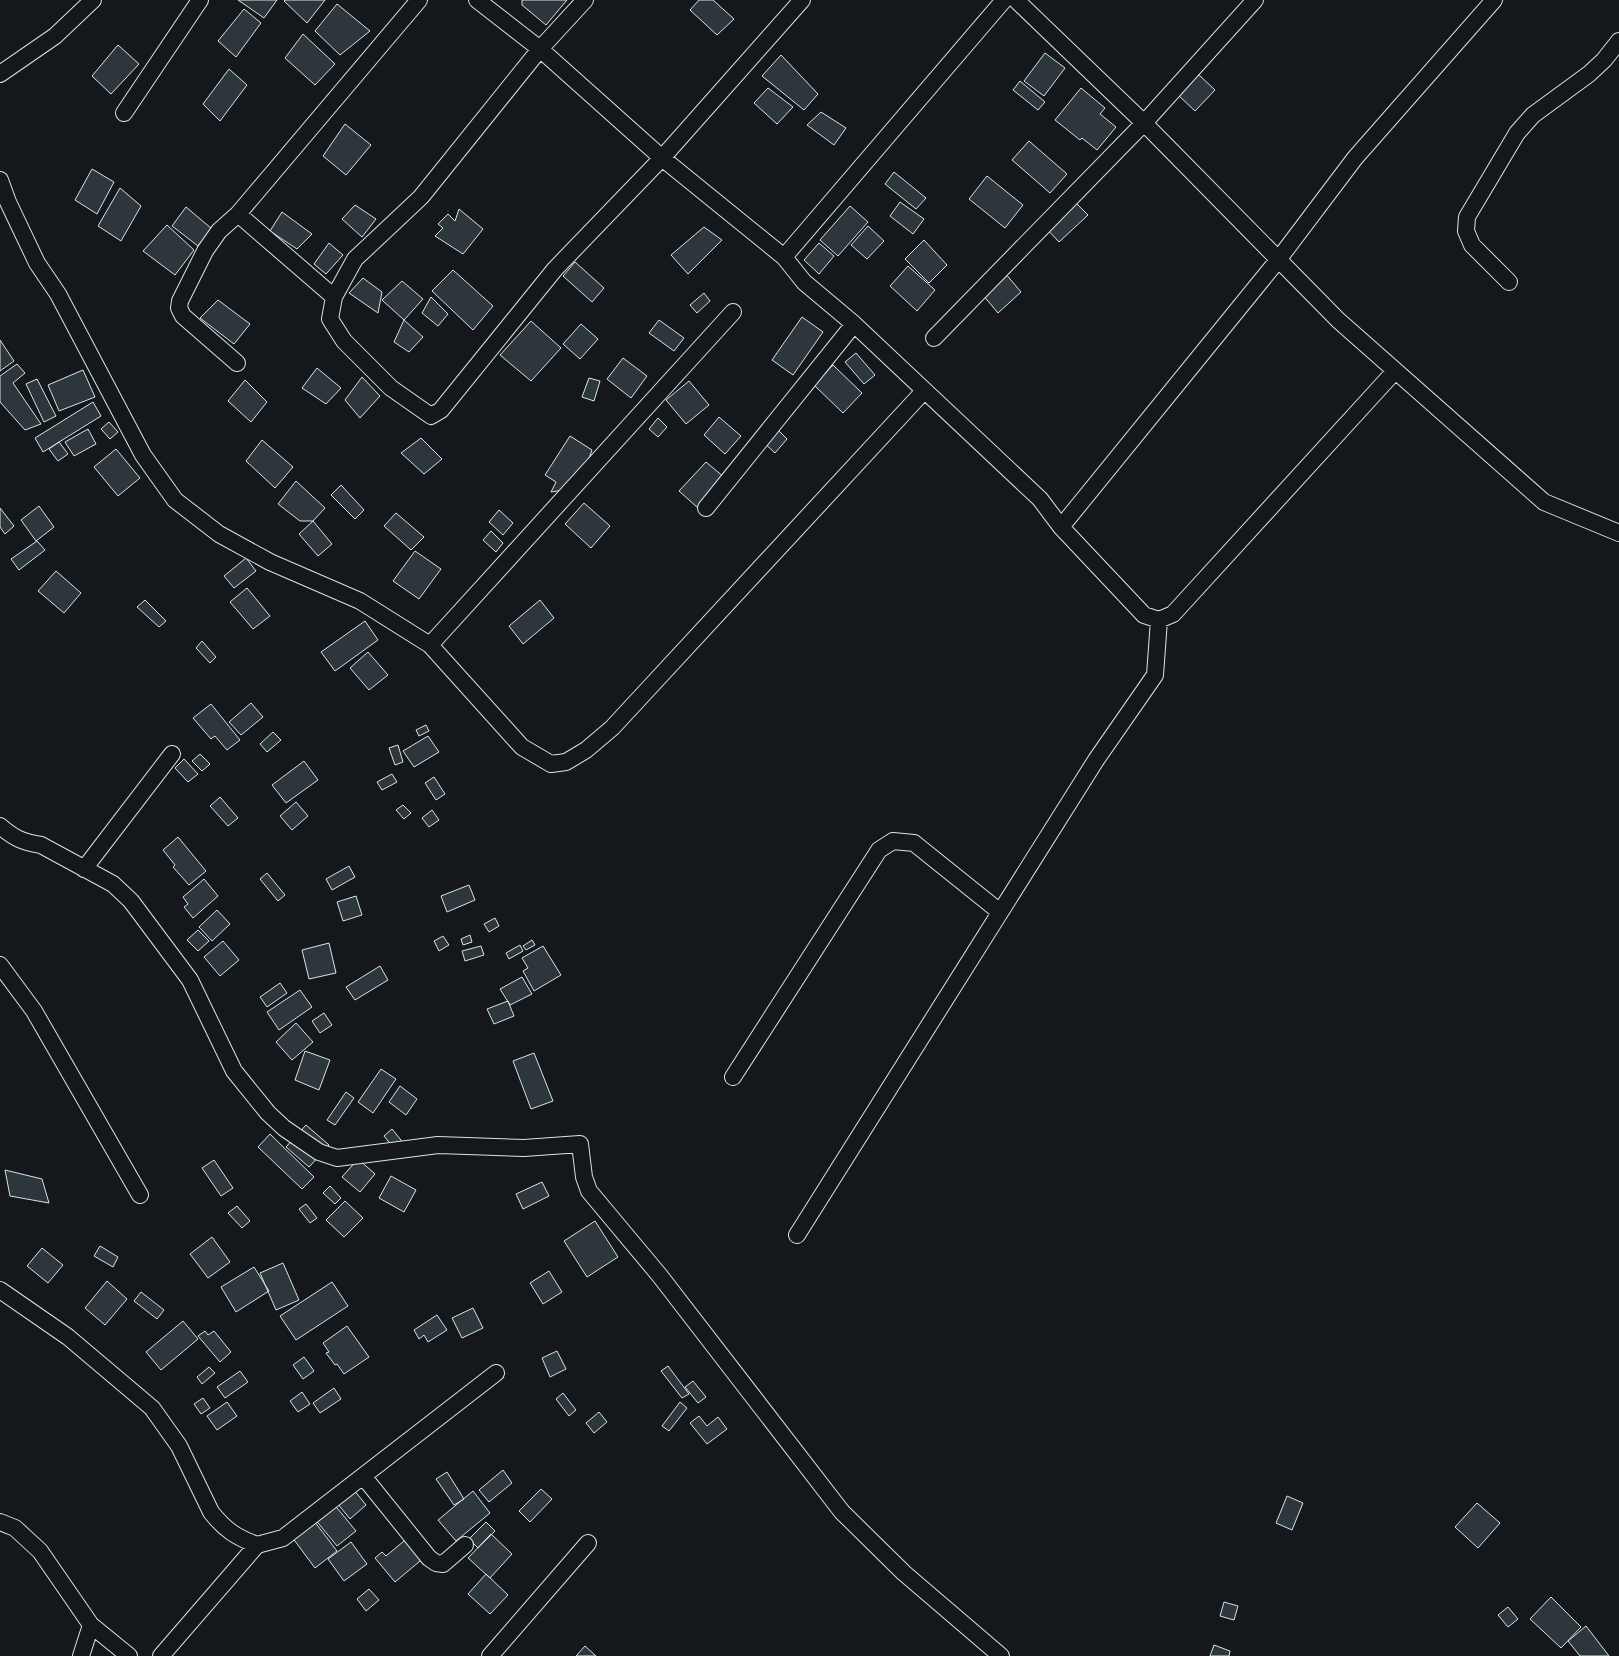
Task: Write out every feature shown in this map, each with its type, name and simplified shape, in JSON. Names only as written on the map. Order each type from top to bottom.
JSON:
[{"type":"street","points":[[0,74],[55,36],[93,0]]},
{"type":"street","points":[[124,113],[200,0]]},
{"type":"street","points":[[237,363],[183,316],[179,308],[180,300],[205,252],[219,231],[238,214],[419,0]]},
{"type":"street","points":[[477,0],[540,49],[662,158],[784,257],[804,282],[854,324],[1040,499],[1061,527],[1144,615],[1158,620],[1173,614],[1395,371]]},
{"type":"street","points":[[585,0],[540,49],[421,197],[355,259],[334,297],[330,319],[344,341],[391,388],[431,416],[441,410],[555,269],[662,158],[802,0]]},
{"type":"street","points":[[784,257],[1004,0]]},
{"type":"street","points":[[1016,0],[1144,123],[1338,320],[1395,371],[1544,502],[1619,533]]},
{"type":"street","points":[[934,338],[1144,123],[1255,0]]},
{"type":"street","points":[[1061,527],[1278,260],[1355,158],[1494,0]]},
{"type":"street","points":[[1509,282],[1472,245],[1466,231],[1467,217],[1517,133],[1534,115],[1604,60],[1619,41]]},
{"type":"street","points":[[0,180],[4,205],[37,263],[58,294],[144,455],[175,500],[225,537],[270,562],[360,601],[430,645],[522,747],[551,764],[566,762],[586,750],[612,728],[924,391]]},
{"type":"street","points":[[238,214],[334,297]]},
{"type":"street","points":[[430,645],[733,312]]},
{"type":"street","points":[[706,508],[854,324]]},
{"type":"street","points":[[797,1235],[1096,760],[1155,675],[1158,620]]},
{"type":"street","points":[[84,869],[172,754]]},
{"type":"street","points":[[0,826],[13,837],[28,843],[41,845],[113,884],[131,901],[190,980],[234,1071],[268,1113],[284,1128],[319,1152],[337,1158],[438,1145],[524,1148],[580,1144],[584,1178],[589,1191],[669,1289],[842,1512],[904,1573],[1001,1656]]},
{"type":"street","points":[[733,1077],[879,850],[893,841],[914,844],[1000,912]]},
{"type":"street","points":[[0,965],[34,1011],[140,1195]]},
{"type":"street","points":[[0,1290],[68,1337],[152,1408],[179,1446],[211,1512],[230,1533],[257,1545]]},
{"type":"street","points":[[161,1656],[257,1545],[283,1538],[496,1373]]},
{"type":"street","points":[[363,1476],[429,1558],[436,1563],[443,1564],[465,1545]]},
{"type":"street","points":[[0,1522],[15,1528],[40,1551],[91,1625],[129,1656]]},
{"type":"street","points":[[490,1656],[588,1542]]},
{"type":"street","points":[[81,1656],[91,1625]]},
{"type":"building","points":[[238,0],[277,0],[264,18]]},
{"type":"building","points":[[325,0],[307,23],[284,1]]},
{"type":"building","points":[[522,0],[567,0],[546,25],[522,5]]},
{"type":"building","points":[[699,0],[713,0],[734,19],[717,35],[690,10]]},
{"type":"building","points":[[337,4],[370,31],[340,55],[315,31]]},
{"type":"building","points":[[244,9],[261,23],[236,57],[218,41]]},
{"type":"building","points":[[303,34],[335,64],[315,85],[285,58]]},
{"type":"building","points":[[118,45],[139,64],[111,94],[92,76]]},
{"type":"building","points":[[1045,53],[1065,68],[1044,96],[1024,81]]},
{"type":"building","points":[[781,55],[818,94],[804,110],[762,76]]},
{"type":"building","points":[[229,69],[247,85],[220,121],[203,104]]},
{"type":"building","points":[[1197,73],[1215,90],[1195,111],[1177,94]]},
{"type":"building","points":[[1020,81],[1045,102],[1038,110],[1013,90]]},
{"type":"building","points":[[768,88],[793,107],[777,124],[754,103]]},
{"type":"building","points":[[1081,88],[1105,108],[1100,114],[1116,127],[1097,150],[1082,138],[1080,140],[1055,120]]},
{"type":"building","points":[[821,112],[846,128],[834,145],[807,125]]},
{"type":"building","points":[[345,124],[371,145],[346,175],[323,156]]},
{"type":"building","points":[[1029,141],[1067,174],[1050,193],[1012,160]]},
{"type":"building","points":[[92,169],[114,182],[97,214],[75,200]]},
{"type":"building","points":[[894,172],[926,198],[916,209],[885,184]]},
{"type":"building","points":[[987,176],[1023,205],[1005,228],[969,199]]},
{"type":"building","points":[[120,188],[141,206],[121,241],[98,226]]},
{"type":"building","points":[[1073,200],[1088,215],[1059,242],[1044,226]]},
{"type":"building","points":[[900,202],[924,219],[913,234],[890,216]]},
{"type":"building","points":[[355,205],[376,219],[362,237],[342,219]]},
{"type":"building","points":[[850,206],[868,222],[838,256],[820,240]]},
{"type":"building","points":[[186,207],[212,229],[198,246],[172,226]]},
{"type":"building","points":[[459,209],[483,229],[463,254],[435,236],[443,228],[438,224],[448,214],[455,221]]},
{"type":"building","points":[[282,212],[312,234],[297,249],[270,231]]},
{"type":"building","points":[[167,225],[194,250],[175,275],[143,251]]},
{"type":"building","points":[[868,226],[884,241],[867,259],[851,245]]},
{"type":"building","points":[[704,227],[722,240],[688,274],[671,255]]},
{"type":"building","points":[[924,240],[947,265],[929,283],[905,259]]},
{"type":"building","points":[[329,243],[343,255],[326,274],[314,264]]},
{"type":"building","points":[[819,243],[834,256],[819,274],[804,260]]},
{"type":"building","points":[[575,262],[604,288],[592,302],[563,276]]},
{"type":"building","points":[[908,266],[935,290],[917,311],[890,286]]},
{"type":"building","points":[[453,270],[493,306],[473,330],[432,291]]},
{"type":"building","points":[[1005,273],[1021,292],[998,313],[982,294]]},
{"type":"building","points":[[363,278],[382,292],[378,313],[349,293]]},
{"type":"building","points":[[402,281],[423,299],[404,320],[382,300]]},
{"type":"building","points":[[704,293],[710,301],[697,313],[690,305]]},
{"type":"building","points":[[431,297],[448,314],[438,326],[422,313]]},
{"type":"building","points":[[218,300],[250,324],[234,344],[200,318]]},
{"type":"building","points":[[802,317],[823,332],[793,375],[772,360]]},
{"type":"building","points":[[404,320],[423,337],[409,352],[394,342]]},
{"type":"building","points":[[659,320],[684,338],[674,351],[649,333]]},
{"type":"building","points":[[531,321],[561,348],[531,381],[500,355]]},
{"type":"building","points":[[581,324],[598,339],[580,359],[563,344]]},
{"type":"building","points":[[0,340],[14,361],[0,371]]},
{"type":"building","points":[[856,353],[875,375],[864,384],[845,362]]},
{"type":"building","points":[[623,358],[647,376],[631,398],[607,379]]},
{"type":"building","points":[[17,364],[25,373],[13,383],[41,424],[25,430],[0,402],[0,376]]},
{"type":"building","points":[[833,365],[862,393],[843,413],[814,385]]},
{"type":"building","points":[[317,368],[341,388],[326,404],[302,388]]},
{"type":"building","points":[[83,370],[95,397],[59,411],[48,385]]},
{"type":"building","points":[[362,377],[380,396],[360,418],[345,400]]},
{"type":"building","points":[[589,378],[600,381],[594,401],[582,397]]},
{"type":"building","points":[[37,379],[56,416],[44,422],[26,384]]},
{"type":"building","points":[[245,380],[267,402],[251,422],[228,401]]},
{"type":"building","points":[[689,381],[709,405],[686,424],[666,400]]},
{"type":"building","points":[[93,402],[101,416],[43,452],[35,438]]},
{"type":"building","points":[[719,417],[741,436],[725,454],[704,435]]},
{"type":"building","points":[[658,418],[667,427],[658,437],[649,429]]},
{"type":"building","points":[[109,422],[118,432],[110,439],[101,429]]},
{"type":"building","points":[[774,426],[787,439],[775,453],[761,440]]},
{"type":"building","points":[[88,429],[96,444],[74,456],[65,442]]},
{"type":"building","points":[[570,436],[592,450],[583,475],[570,489],[551,492],[556,482],[545,475]]},
{"type":"building","points":[[421,438],[442,459],[424,474],[401,453]]},
{"type":"building","points":[[262,440],[293,467],[275,488],[246,461]]},
{"type":"building","points":[[59,442],[68,454],[58,461],[49,449]]},
{"type":"building","points":[[116,449],[140,478],[118,496],[94,467]]},
{"type":"building","points":[[706,462],[725,478],[698,508],[679,491]]},
{"type":"building","points":[[296,481],[325,508],[313,521],[300,521],[278,504]]},
{"type":"building","points":[[341,485],[364,510],[355,519],[331,495]]},
{"type":"building","points":[[584,503],[610,526],[591,548],[565,524]]},
{"type":"building","points":[[39,506],[54,527],[36,541],[21,520]]},
{"type":"building","points":[[0,508],[14,526],[5,534],[0,527]]},
{"type":"building","points":[[499,510],[513,523],[503,535],[489,522]]},
{"type":"building","points":[[396,513],[424,537],[411,550],[384,526]]},
{"type":"building","points":[[313,521],[332,544],[318,556],[299,534]]},
{"type":"building","points":[[491,531],[503,543],[496,552],[483,540]]},
{"type":"building","points":[[37,541],[45,550],[19,570],[11,559]]},
{"type":"building","points":[[415,551],[441,569],[419,599],[393,581]]},
{"type":"building","points":[[246,558],[256,571],[234,588],[224,576]]},
{"type":"building","points":[[56,571],[81,593],[64,613],[38,591]]},
{"type":"building","points":[[247,588],[270,616],[253,629],[230,602]]},
{"type":"building","points":[[145,600],[166,621],[159,627],[137,607]]},
{"type":"building","points":[[540,600],[554,618],[523,644],[509,626]]},
{"type":"building","points":[[365,621],[378,640],[335,671],[321,652]]},
{"type":"building","points":[[202,641],[216,657],[210,663],[196,648]]},
{"type":"building","points":[[368,652],[388,675],[369,690],[350,668]]},
{"type":"building","points":[[251,703],[263,717],[241,735],[229,722]]},
{"type":"building","points":[[211,704],[240,740],[227,750],[215,736],[211,739],[193,718]]},
{"type":"building","points":[[426,725],[429,731],[419,736],[416,730]]},
{"type":"building","points":[[273,732],[281,740],[267,752],[260,744]]},
{"type":"building","points":[[428,736],[439,752],[414,767],[403,751]]},
{"type":"building","points":[[398,745],[403,762],[395,765],[389,748]]},
{"type":"building","points":[[200,754],[210,764],[202,771],[192,761]]},
{"type":"building","points":[[184,759],[198,774],[188,782],[175,768]]},
{"type":"building","points":[[304,761],[318,780],[286,803],[272,785]]},
{"type":"building","points":[[392,774],[397,782],[382,790],[377,782]]},
{"type":"building","points":[[434,777],[445,794],[436,800],[425,783]]},
{"type":"building","points":[[220,797],[238,818],[228,826],[210,806]]},
{"type":"building","points":[[296,802],[308,816],[292,830],[280,816]]},
{"type":"building","points":[[403,805],[411,813],[404,819],[396,810]]},
{"type":"building","points":[[432,810],[439,820],[429,827],[422,818]]},
{"type":"building","points":[[178,837],[206,871],[189,885],[173,867],[175,865],[163,850]]},
{"type":"building","points":[[349,866],[355,877],[332,890],[326,879]]},
{"type":"building","points":[[267,873],[285,895],[278,901],[260,879]]},
{"type":"building","points":[[204,879],[218,896],[193,918],[184,907],[188,904],[183,897]]},
{"type":"building","points":[[469,885],[475,900],[447,912],[441,896]]},
{"type":"building","points":[[356,896],[362,915],[343,921],[337,902]]},
{"type":"building","points":[[217,910],[230,924],[212,941],[199,927]]},
{"type":"building","points":[[495,918],[499,926],[489,932],[484,924]]},
{"type":"building","points":[[198,930],[209,941],[198,951],[187,940]]},
{"type":"building","points":[[470,935],[472,942],[463,945],[461,939]]},
{"type":"building","points":[[443,936],[449,945],[439,951],[434,941]]},
{"type":"building","points":[[532,940],[535,945],[526,950],[523,946]]},
{"type":"building","points":[[223,941],[239,960],[220,976],[204,957]]},
{"type":"building","points":[[329,943],[336,973],[309,979],[302,950]]},
{"type":"building","points":[[520,945],[523,951],[509,959],[506,953]]},
{"type":"building","points":[[481,946],[484,955],[465,961],[462,951]]},
{"type":"building","points":[[543,946],[561,975],[534,991],[523,971],[528,968],[522,958]]},
{"type":"building","points":[[380,966],[388,980],[355,1000],[346,987]]},
{"type":"building","points":[[522,977],[532,994],[510,1005],[500,989]]},
{"type":"building","points":[[280,983],[287,993],[267,1007],[260,997]]},
{"type":"building","points":[[300,990],[312,1007],[279,1030],[267,1012]]},
{"type":"building","points":[[508,1001],[514,1016],[494,1024],[487,1009]]},
{"type":"building","points":[[324,1013],[332,1025],[320,1033],[312,1021]]},
{"type":"building","points":[[296,1023],[313,1042],[292,1060],[276,1042]]},
{"type":"building","points":[[305,1051],[330,1060],[319,1090],[295,1080]]},
{"type":"building","points":[[534,1053],[553,1101],[531,1109],[513,1061]]},
{"type":"building","points":[[381,1069],[396,1079],[373,1113],[358,1102]]},
{"type":"building","points":[[400,1086],[417,1099],[406,1115],[389,1102]]},
{"type":"building","points":[[346,1092],[354,1098],[335,1125],[327,1120]]},
{"type":"building","points":[[306,1125],[329,1145],[309,1167],[286,1147]]},
{"type":"building","points":[[392,1129],[405,1145],[397,1152],[384,1136]]},
{"type":"building","points":[[270,1134],[314,1177],[302,1189],[258,1147]]},
{"type":"building","points":[[358,1159],[375,1174],[360,1192],[342,1177]]},
{"type":"building","points":[[214,1160],[233,1188],[221,1196],[202,1168]]},
{"type":"building","points":[[5,1170],[42,1179],[49,1203],[10,1196]]},
{"type":"building","points":[[391,1176],[416,1190],[404,1212],[379,1198]]},
{"type":"building","points":[[542,1182],[549,1196],[523,1209],[516,1194]]},
{"type":"building","points":[[330,1186],[341,1198],[335,1204],[323,1193]]},
{"type":"building","points":[[345,1201],[363,1218],[344,1237],[326,1220]]},
{"type":"building","points":[[306,1204],[317,1218],[310,1223],[299,1209]]},
{"type":"building","points":[[237,1206],[250,1221],[242,1228],[228,1213]]},
{"type":"building","points":[[595,1221],[618,1257],[587,1277],[564,1241]]},
{"type":"building","points":[[212,1237],[230,1262],[208,1278],[190,1254]]},
{"type":"building","points":[[100,1246],[118,1257],[113,1267],[94,1256]]},
{"type":"building","points":[[42,1248],[63,1265],[48,1283],[27,1266]]},
{"type":"building","points":[[283,1263],[299,1300],[276,1310],[260,1273]]},
{"type":"building","points":[[254,1267],[269,1291],[236,1312],[221,1287]]},
{"type":"building","points":[[549,1271],[562,1292],[543,1304],[530,1283]]},
{"type":"building","points":[[107,1281],[127,1299],[105,1325],[85,1308]]},
{"type":"building","points":[[332,1282],[348,1306],[296,1340],[280,1316]]},
{"type":"building","points":[[141,1292],[164,1310],[157,1319],[134,1301]]},
{"type":"building","points":[[473,1308],[483,1328],[462,1338],[452,1318]]},
{"type":"building","points":[[437,1315],[447,1330],[428,1342],[424,1335],[419,1339],[414,1330]]},
{"type":"building","points":[[183,1321],[198,1339],[161,1370],[146,1352]]},
{"type":"building","points":[[347,1326],[369,1357],[344,1374],[326,1353],[329,1352],[323,1343]]},
{"type":"building","points":[[205,1331],[208,1335],[214,1331],[231,1352],[220,1362],[198,1336]]},
{"type":"building","points":[[557,1351],[566,1369],[550,1377],[542,1358]]},
{"type":"building","points":[[304,1357],[314,1371],[303,1379],[293,1365]]},
{"type":"building","points":[[668,1366],[689,1394],[682,1398],[661,1371]]},
{"type":"building","points":[[209,1367],[215,1373],[202,1384],[197,1377]]},
{"type":"building","points":[[240,1371],[248,1382],[225,1398],[217,1387]]},
{"type":"building","points":[[693,1381],[706,1397],[698,1403],[685,1387]]},
{"type":"building","points":[[334,1388],[341,1399],[320,1413],[313,1403]]},
{"type":"building","points":[[302,1392],[310,1404],[298,1412],[290,1401]]},
{"type":"building","points":[[563,1393],[576,1410],[569,1416],[556,1399]]},
{"type":"building","points":[[203,1398],[210,1408],[201,1414],[194,1404]]},
{"type":"building","points":[[227,1402],[237,1416],[217,1430],[207,1416]]},
{"type":"building","points":[[680,1402],[687,1408],[669,1431],[662,1426]]},
{"type":"building","points":[[599,1412],[607,1422],[594,1433],[586,1423]]},
{"type":"building","points":[[699,1416],[707,1426],[718,1417],[727,1429],[707,1444],[690,1423]]},
{"type":"building","points":[[503,1470],[512,1483],[489,1502],[479,1490]]},
{"type":"building","points":[[447,1472],[464,1499],[454,1505],[436,1479]]},
{"type":"building","points":[[541,1489],[552,1499],[530,1522],[519,1511]]},
{"type":"building","points":[[354,1490],[366,1505],[350,1519],[337,1503]]},
{"type":"building","points":[[473,1491],[490,1513],[456,1541],[438,1520]]},
{"type":"building","points":[[1287,1496],[1303,1503],[1292,1530],[1276,1523]]},
{"type":"building","points":[[333,1503],[356,1531],[337,1546],[314,1518]]},
{"type":"building","points":[[1477,1503],[1500,1523],[1478,1548],[1455,1527]]},
{"type":"building","points":[[308,1513],[337,1551],[315,1568],[286,1529]]},
{"type":"building","points":[[486,1522],[495,1531],[478,1548],[469,1539]]},
{"type":"building","points":[[491,1534],[512,1554],[490,1578],[468,1558]]},
{"type":"building","points":[[410,1536],[426,1556],[395,1582],[375,1558],[382,1552],[386,1556]]},
{"type":"building","points":[[351,1542],[367,1564],[344,1581],[328,1559]]},
{"type":"building","points":[[486,1574],[508,1595],[490,1614],[468,1594]]},
{"type":"building","points":[[369,1589],[379,1600],[366,1611],[357,1599]]},
{"type":"building","points":[[1551,1597],[1581,1627],[1561,1648],[1530,1619]]},
{"type":"building","points":[[1224,1602],[1238,1606],[1234,1620],[1220,1616]]},
{"type":"building","points":[[1508,1607],[1518,1619],[1508,1627],[1498,1615]]},
{"type":"building","points":[[1586,1626],[1609,1656],[1580,1656],[1568,1641]]},
{"type":"building","points":[[1214,1645],[1230,1651],[1229,1656],[1210,1656]]},
{"type":"building","points":[[585,1646],[596,1656],[576,1656]]}]
